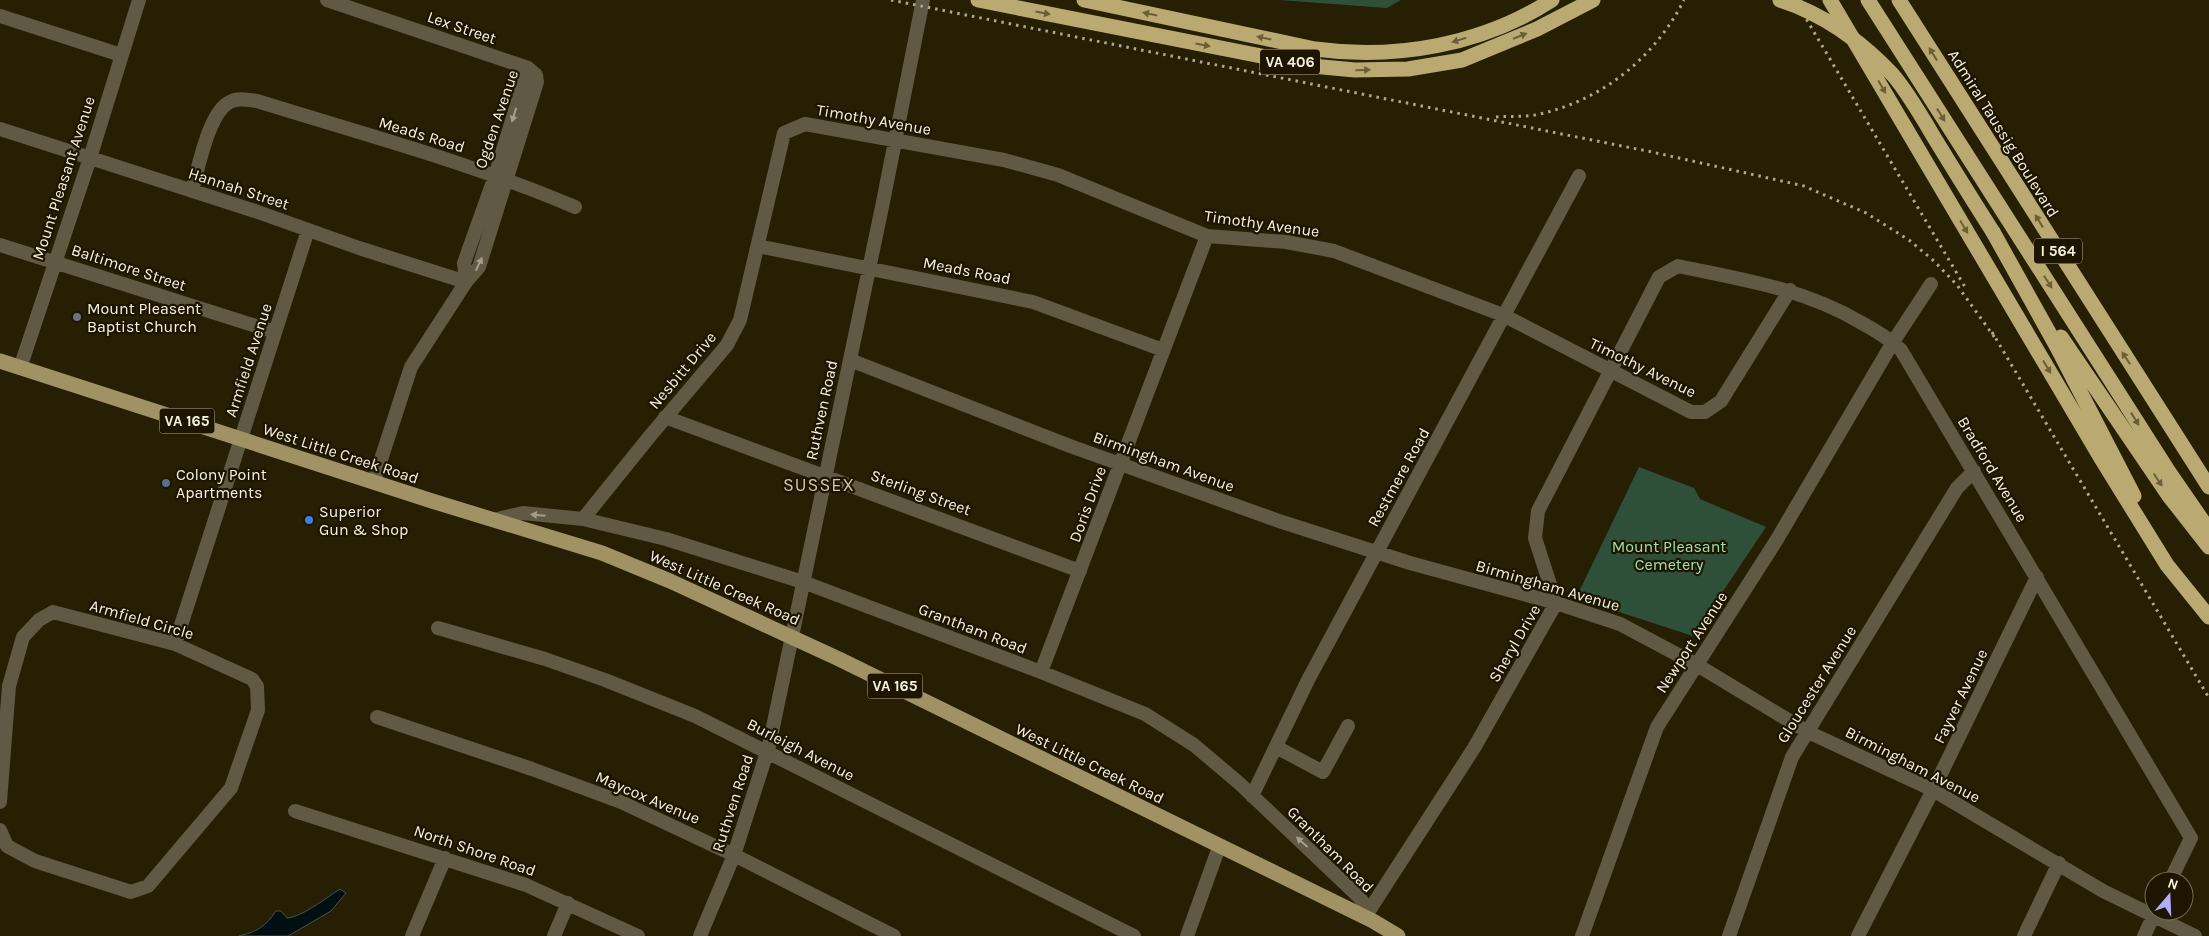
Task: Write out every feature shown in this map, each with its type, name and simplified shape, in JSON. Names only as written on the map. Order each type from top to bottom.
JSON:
[{"type":"highway","name":"VA 406","points":[[978,0],[1312,66],[1355,70],[1408,69],[1462,60],[1537,29],[1593,0]]},
{"type":"highway","name":"VA 406","points":[[1084,0],[1315,48],[1351,52],[1385,52],[1436,46],[1486,32],[1518,19],[1552,0]]},
{"type":"highway","points":[[1780,0],[1815,15],[1842,32],[1869,52],[1894,76],[2004,250],[2113,454],[2146,521],[2209,617]]},
{"type":"highway","points":[[1830,0],[2107,468],[2167,565],[2198,602]]},
{"type":"highway","points":[[1868,0],[2169,472],[2209,530]]},
{"type":"highway","name":"Admiral Taussig Boulevard","points":[[1900,0],[2209,487]]},
{"type":"highway","points":[[2004,250],[2024,276],[2067,347],[2169,496],[2209,547]]},
{"type":"main road","name":"West Little Creek Road","points":[[0,362],[493,520],[602,553],[670,581],[791,637],[1365,917],[1398,936]]},
{"type":"street","name":"Mount Pleasant Avenue","points":[[20,368],[90,158],[139,0]]},
{"type":"street","name":"Lex Street","points":[[327,0],[528,68]]},
{"type":"street","name":"Ruthven Road","points":[[700,936],[734,855],[766,752],[850,360],[924,0]]},
{"type":"street","points":[[0,16],[121,55]]},
{"type":"street","name":"Ogden Avenue","points":[[466,282],[464,262],[501,178],[528,68]]},
{"type":"street","name":"Meads Road","points":[[192,191],[213,122],[220,108],[229,102],[240,99],[257,101],[501,178],[575,207]]},
{"type":"street","name":"Timothy Avenue","points":[[784,133],[805,124],[1004,160],[1058,175],[1207,236],[1286,242],[1334,251],[1503,315],[1610,372],[1691,412],[1705,412],[1721,401],[1790,290]]},
{"type":"street","name":"Hannah Street","points":[[0,129],[466,282]]},
{"type":"street","name":"Nesbitt Drive","points":[[583,519],[727,345],[740,320],[784,133]]},
{"type":"street","name":"Restmere Road","points":[[1252,796],[1308,680],[1579,176]]},
{"type":"street","name":"Armfield Avenue","points":[[176,644],[240,438],[308,230]]},
{"type":"street","name":"Doris Drive","points":[[1041,672],[1207,236]]},
{"type":"street","name":"Baltimore Street","points":[[0,245],[276,332]]},
{"type":"street","name":"Meads Road","points":[[758,246],[1033,302],[1164,350]]},
{"type":"street","name":"Sheryl Drive","points":[[1365,917],[1474,748],[1556,603],[1535,538],[1538,511],[1610,372],[1660,278],[1678,266],[1704,272]]},
{"type":"street","name":"Bradford Avenue","points":[[1704,272],[1790,290],[1842,311],[1893,342],[1907,358],[2191,838],[2175,871]]},
{"type":"street","points":[[374,481],[411,367],[466,282]]},
{"type":"street","name":"Newport Avenue","points":[[1582,936],[1657,727],[1776,541],[1893,342],[1932,284]]},
{"type":"street","name":"Birmingham Avenue","points":[[850,360],[1121,464],[1279,521],[1377,553],[1556,603],[1620,624],[1697,665],[1808,732],[1934,790],[2060,863],[2103,891],[2144,908]]},
{"type":"street","name":"Sterling Street","points":[[666,417],[1080,571]]},
{"type":"street","name":"Gloucester Avenue","points":[[1729,936],[1792,757],[1957,488],[1974,471]]},
{"type":"street","name":"Grantham Road","points":[[493,520],[522,513],[583,519],[666,539],[803,582],[1041,672],[1145,714],[1194,745],[1239,782],[1360,898],[1365,906],[1365,917]]},
{"type":"street","name":"Fayver Avenue","points":[[1858,936],[1934,790],[2036,577]]},
{"type":"street","name":"Armfield Circle","points":[[0,802],[9,686],[24,637],[39,620],[53,612],[176,644],[252,679],[257,686],[258,710],[231,788],[148,886],[131,892],[35,861],[7,846],[0,830]]},
{"type":"street","name":"Burleigh Avenue","points":[[438,628],[545,659],[605,680],[695,716],[1134,936]]},
{"type":"street","name":"Maycox Avenue","points":[[377,717],[532,769],[621,802],[734,855],[894,936]]},
{"type":"street","points":[[1276,747],[1322,772],[1348,726]]},
{"type":"street","name":"North Shore Road","points":[[295,811],[526,885],[638,936]]},
{"type":"street","points":[[1187,936],[1219,847]]},
{"type":"street","points":[[412,936],[445,858]]},
{"type":"street","points":[[2024,936],[2060,863]]},
{"type":"street","points":[[554,936],[568,903]]},
{"type":"street","points":[[2144,936],[2151,921]]},
{"type":"street","name":"Birmingham Avenue","points":[[2169,921],[2195,936]]},
{"type":"green space","points":[[1279,0],[1401,0],[1387,8]]},
{"type":"green space","name":"Mount Pleasant Cemetery","points":[[1639,467],[1694,488],[1700,499],[1766,527],[1693,636],[1576,598]]},
{"type":"shaded area","points":[[340,889],[346,893],[331,911],[288,936],[239,936],[260,928],[269,921],[276,911],[281,911],[287,918],[293,917]]},
{"type":"railway","points":[[891,0],[1652,152],[1804,186],[1866,213],[1909,240],[1934,261],[1957,285],[1995,338]]},
{"type":"railway","points":[[1496,117],[1535,115],[1559,109],[1603,88],[1623,75],[1641,59],[1672,21],[1684,0]]},
{"type":"railway","points":[[1795,0],[1965,287]]},
{"type":"railway","points":[[1992,332],[2209,698]]},
{"type":"place","name":"Mount Pleasent Baptist Church","points":[[77,317]]},
{"type":"place","name":"Colony Point Apartments","points":[[166,483]]},
{"type":"place","name":"Superior Gun & Shop","points":[[309,520]]},
{"type":"district","name":"SUSSEX","points":[[819,485]]}]
